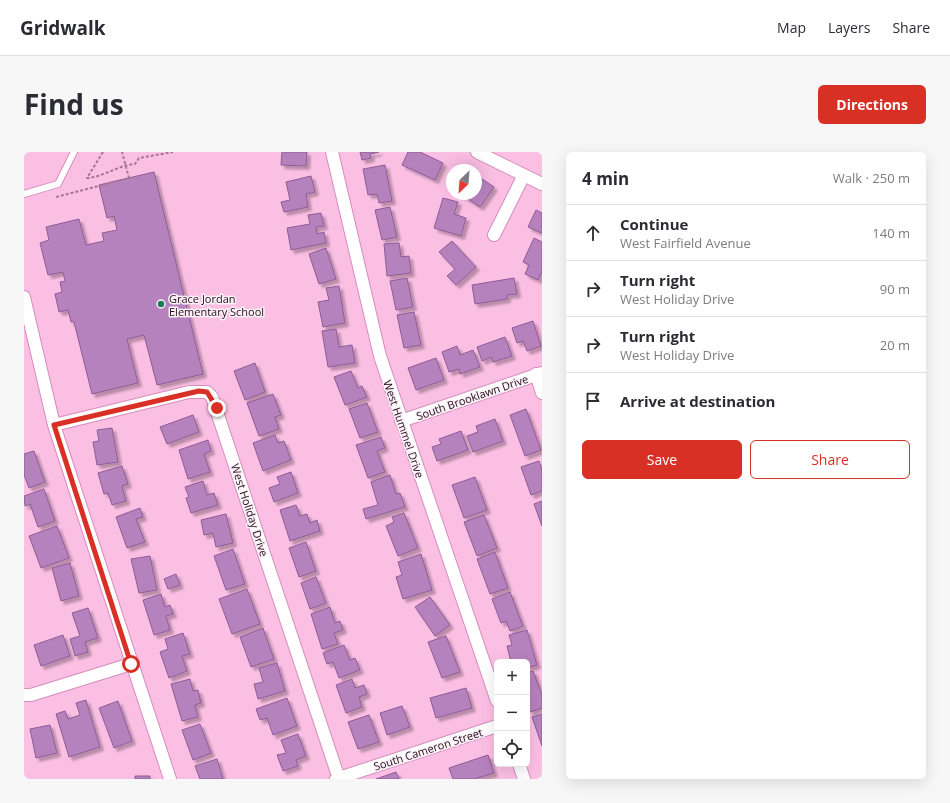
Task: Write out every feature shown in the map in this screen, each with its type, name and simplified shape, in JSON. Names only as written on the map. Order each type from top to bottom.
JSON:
[{"type":"street","name":"West Hummel Drive","points":[[332,152],[380,356],[495,695]]},
{"type":"street","points":[[477,152],[542,184]]},
{"type":"street","points":[[494,235],[524,175]]},
{"type":"street","points":[[24,297],[54,425],[131,664],[170,779]]},
{"type":"street","name":"South Brooklawn Drive","points":[[401,421],[539,374]]},
{"type":"street","points":[[539,374],[542,393]]},
{"type":"street","name":"West Holiday Drive","points":[[54,425],[189,392],[207,392],[212,397],[338,779]]},
{"type":"street","points":[[24,695],[31,695],[131,664]]},
{"type":"street","name":"South Cameron Street","points":[[338,779],[494,727]]},
{"type":"street","points":[[520,767],[524,779]]},
{"type":"lane","points":[[24,194],[58,184],[74,152]]},
{"type":"path","points":[[103,152],[87,178],[94,178],[126,165],[135,164],[139,158],[172,152]]},
{"type":"path","points":[[56,197],[129,178],[122,152]]},
{"type":"building","points":[[282,152],[307,152],[306,166],[281,165]]},
{"type":"building","points":[[360,152],[379,152],[370,154],[371,158],[362,160]]},
{"type":"building","points":[[408,152],[420,152],[443,163],[435,180],[402,165]]},
{"type":"building","points":[[385,165],[392,201],[379,203],[377,194],[368,195],[363,169]]},
{"type":"building","points":[[154,172],[203,374],[157,385],[144,335],[127,339],[138,383],[92,394],[74,322],[71,322],[68,310],[59,312],[55,294],[62,292],[60,282],[65,281],[63,272],[48,275],[40,243],[49,240],[46,227],[79,219],[86,245],[104,241],[102,233],[117,230],[114,216],[107,218],[99,185]]},
{"type":"building","points":[[311,176],[315,192],[306,194],[308,207],[284,212],[281,202],[290,200],[286,182]]},
{"type":"building","points":[[482,179],[494,187],[480,207],[470,200],[482,200]]},
{"type":"building","points":[[443,198],[458,202],[454,214],[466,218],[461,236],[434,228]]},
{"type":"building","points":[[390,207],[397,237],[382,240],[375,210]]},
{"type":"building","points":[[536,210],[542,213],[542,233],[528,227]]},
{"type":"building","points":[[321,213],[324,226],[316,227],[317,234],[324,232],[326,243],[291,250],[287,228],[310,224],[308,215]]},
{"type":"building","points":[[534,238],[542,242],[542,271],[538,280],[525,274],[529,265],[523,262]]},
{"type":"building","points":[[452,241],[476,267],[456,285],[447,276],[455,269],[439,252]]},
{"type":"building","points":[[399,243],[401,257],[409,256],[411,273],[387,276],[384,244]]},
{"type":"building","points":[[326,248],[336,279],[319,284],[309,254]]},
{"type":"building","points":[[407,278],[413,307],[396,310],[390,281]]},
{"type":"building","points":[[514,278],[517,294],[507,295],[507,299],[475,304],[472,285]]},
{"type":"building","points":[[339,286],[345,323],[323,327],[318,302],[329,300],[326,288]]},
{"type":"building","points":[[414,312],[421,345],[404,348],[397,315]]},
{"type":"building","points":[[533,321],[541,346],[527,351],[523,341],[517,343],[512,328]]},
{"type":"building","points":[[336,329],[339,347],[352,345],[355,363],[328,367],[322,331]]},
{"type":"building","points":[[505,337],[512,356],[493,362],[491,357],[482,361],[477,347]]},
{"type":"building","points":[[457,346],[460,355],[473,350],[480,367],[460,374],[459,369],[449,372],[442,352]]},
{"type":"building","points":[[436,358],[444,380],[416,390],[408,368]]},
{"type":"building","points":[[255,363],[265,392],[245,400],[234,371]]},
{"type":"building","points":[[351,371],[358,388],[362,386],[367,397],[345,405],[334,377]]},
{"type":"building","points":[[273,394],[281,415],[275,417],[279,429],[259,436],[247,403]]},
{"type":"building","points":[[367,403],[378,432],[360,438],[349,409]]},
{"type":"building","points":[[526,409],[541,450],[525,456],[510,415]]},
{"type":"building","points":[[193,415],[199,432],[167,444],[160,427]]},
{"type":"building","points":[[495,419],[503,441],[473,452],[467,436],[478,432],[476,426]]},
{"type":"building","points":[[112,428],[118,462],[97,465],[93,442],[99,441],[97,430]]},
{"type":"building","points":[[461,431],[468,450],[437,461],[432,447],[441,444],[439,439]]},
{"type":"building","points":[[275,435],[278,443],[284,441],[291,460],[263,471],[253,443]]},
{"type":"building","points":[[381,437],[385,448],[377,451],[385,472],[368,478],[356,445]]},
{"type":"building","points":[[208,440],[211,451],[204,454],[210,472],[188,479],[179,450]]},
{"type":"building","points":[[34,451],[45,482],[29,488],[24,475],[24,454]]},
{"type":"building","points":[[539,461],[542,470],[542,491],[531,495],[521,467]]},
{"type":"building","points":[[122,466],[128,484],[122,486],[126,501],[112,505],[108,493],[104,494],[98,473]]},
{"type":"building","points":[[291,472],[298,493],[274,502],[269,488],[280,484],[277,477]]},
{"type":"building","points":[[390,475],[396,494],[400,493],[405,507],[366,519],[363,509],[378,505],[371,482]]},
{"type":"building","points":[[475,477],[487,510],[464,518],[452,485]]},
{"type":"building","points":[[203,481],[207,495],[214,493],[218,505],[191,513],[186,498],[189,497],[185,487]]},
{"type":"building","points":[[44,489],[55,521],[38,527],[30,504],[25,506],[24,496]]},
{"type":"building","points":[[542,501],[542,526],[534,504]]},
{"type":"building","points":[[296,505],[300,516],[307,514],[310,523],[317,520],[320,531],[290,541],[280,510]]},
{"type":"building","points":[[140,508],[143,517],[136,519],[145,542],[127,548],[116,517]]},
{"type":"building","points":[[404,513],[418,548],[398,556],[386,526],[394,522],[392,517]]},
{"type":"building","points":[[226,514],[233,543],[216,547],[213,533],[204,535],[201,520]]},
{"type":"building","points":[[484,515],[497,548],[477,556],[464,522]]},
{"type":"building","points":[[57,526],[69,558],[41,568],[29,536]]},
{"type":"building","points":[[306,542],[316,571],[299,577],[289,548]]},
{"type":"building","points":[[233,549],[245,584],[226,590],[214,556]]},
{"type":"building","points":[[495,552],[508,588],[490,594],[477,559]]},
{"type":"building","points":[[421,554],[432,590],[403,599],[396,577],[402,575],[398,562]]},
{"type":"building","points":[[150,556],[157,590],[139,593],[131,559]]},
{"type":"building","points":[[70,563],[79,596],[61,601],[52,568]]},
{"type":"building","points":[[176,574],[180,585],[168,589],[164,579]]},
{"type":"building","points":[[316,577],[326,603],[310,609],[301,583]]},
{"type":"building","points":[[247,589],[260,624],[232,634],[219,599]]},
{"type":"building","points":[[510,592],[523,626],[510,631],[506,621],[501,623],[492,599]]},
{"type":"building","points":[[161,594],[165,607],[170,605],[173,614],[166,616],[170,630],[154,635],[143,600]]},
{"type":"building","points":[[430,597],[450,625],[435,636],[415,607]]},
{"type":"building","points":[[330,607],[335,623],[340,621],[343,630],[334,633],[338,644],[322,649],[311,614]]},
{"type":"building","points":[[88,608],[98,638],[85,642],[88,652],[75,656],[70,639],[80,636],[72,613]]},
{"type":"building","points":[[263,628],[274,659],[251,667],[240,637]]},
{"type":"building","points":[[527,630],[537,665],[530,667],[530,659],[510,659],[507,646],[512,645],[509,635]]},
{"type":"building","points":[[183,633],[190,654],[182,656],[187,671],[169,678],[160,652],[168,649],[165,639]]},
{"type":"building","points":[[63,635],[70,656],[41,666],[34,645]]},
{"type":"building","points":[[446,636],[460,672],[442,678],[428,642]]},
{"type":"building","points":[[344,645],[350,660],[355,658],[360,670],[339,678],[333,662],[327,664],[323,653]]},
{"type":"building","points":[[277,663],[285,691],[258,699],[254,684],[263,682],[259,668]]},
{"type":"building","points":[[533,671],[542,695],[542,708],[530,712],[530,695],[530,672]]},
{"type":"building","points":[[190,679],[193,691],[198,690],[201,703],[195,705],[198,717],[182,721],[171,684]]},
{"type":"building","points":[[352,679],[355,688],[364,685],[367,694],[359,697],[362,707],[346,713],[336,685]]},
{"type":"building","points":[[466,688],[472,708],[436,718],[430,698]]},
{"type":"building","points":[[287,698],[297,726],[273,735],[267,718],[260,720],[256,709]]},
{"type":"building","points":[[86,700],[100,747],[69,757],[56,714],[65,711],[68,719],[80,715],[76,703]]},
{"type":"building","points":[[118,701],[132,741],[114,748],[99,708]]},
{"type":"building","points":[[402,706],[410,727],[387,735],[380,713]]},
{"type":"building","points":[[542,714],[542,746],[532,717]]},
{"type":"building","points":[[369,715],[379,742],[358,749],[348,722]]},
{"type":"building","points":[[200,724],[211,753],[193,760],[182,730]]},
{"type":"building","points":[[50,725],[57,753],[36,758],[30,729]]},
{"type":"building","points":[[298,734],[306,756],[296,760],[298,766],[283,771],[277,755],[286,753],[281,740]]},
{"type":"building","points":[[488,755],[494,773],[474,779],[453,779],[449,768]]},
{"type":"building","points":[[217,759],[223,779],[200,779],[195,766]]},
{"type":"building","points":[[396,772],[399,779],[376,779]]},
{"type":"building","points":[[135,776],[150,776],[150,779],[135,779]]},
{"type":"place","name":"Grace Jordan Elementary School","points":[[161,304]]},
{"type":"route","points":[[131,664],[54,425],[189,392],[207,392],[212,397],[217,408]]}]
